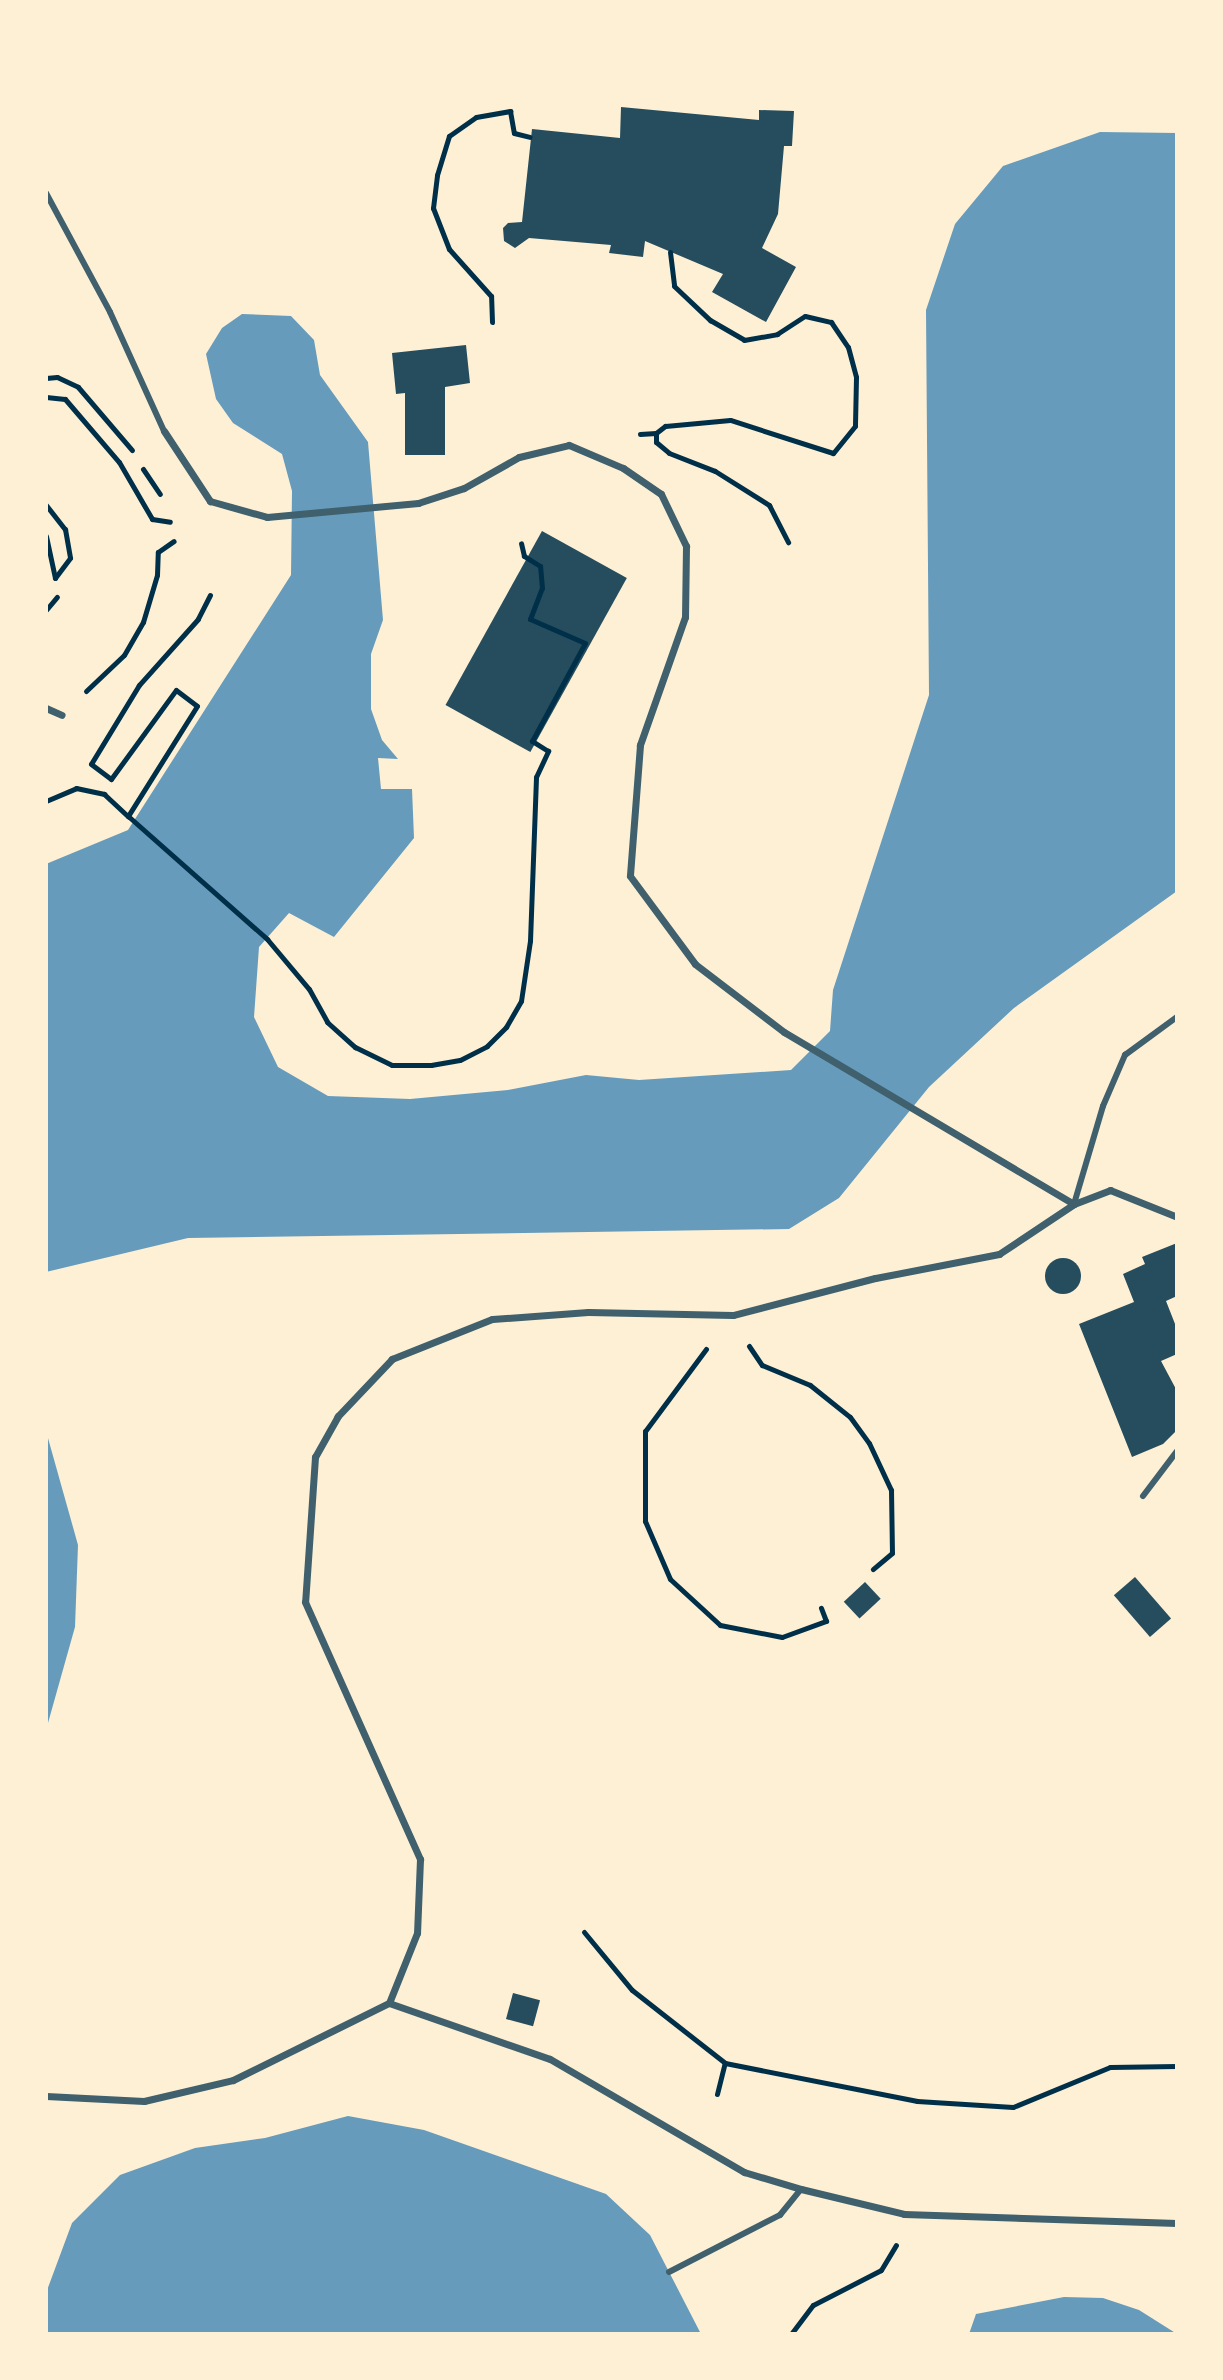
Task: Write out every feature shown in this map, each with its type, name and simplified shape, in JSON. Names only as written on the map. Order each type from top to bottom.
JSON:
[{"type":"street","points":[[164,431],[210,501],[267,517],[418,503],[464,488],[519,457],[569,445],[623,468],[661,494],[686,546],[685,617],[640,745],[630,876],[695,964],[784,1032],[923,1118],[1074,1204]]},
{"type":"street","points":[[46,708],[62,715]]},
{"type":"street","points":[[46,2096],[144,2101],[233,2080],[389,2003],[417,1933],[420,1859],[305,1602],[315,1457],[338,1416],[392,1359],[492,1319],[588,1312],[733,1315],[875,1278],[999,1254],[1074,1204],[1110,1190],[1177,1217]]},
{"type":"street","points":[[389,2003],[550,2059],[744,2172],[801,2189],[904,2214],[1177,2223]]},
{"type":"lane","points":[[46,193],[110,312],[164,431]]},
{"type":"lane","points":[[1074,1204],[1103,1106],[1125,1055],[1177,1017]]},
{"type":"lane","points":[[1143,1496],[1177,1451]]},
{"type":"lane","points":[[669,2272],[780,2215],[801,2189]]},
{"type":"path","points":[[492,322],[491,296],[449,249],[433,208],[437,175],[449,136],[476,117],[510,111],[514,133],[530,137]]},
{"type":"path","points":[[640,434],[656,433],[674,424],[730,420],[833,453],[855,426],[856,377],[848,347],[831,322],[805,316],[777,334],[744,340],[710,320],[674,286],[670,252]]},
{"type":"path","points":[[46,378],[57,377],[78,387],[135,453],[165,502]]},
{"type":"path","points":[[46,397],[65,399],[119,462],[152,519],[170,522]]},
{"type":"path","points":[[656,433],[656,442],[669,453],[715,471],[769,505],[788,542]]},
{"type":"path","points":[[46,505],[65,529],[70,558],[55,578],[46,536]]},
{"type":"path","points":[[62,715],[124,655],[143,622],[157,575],[158,552],[174,541]]},
{"type":"path","points":[[46,801],[76,788],[104,794],[267,939],[309,989],[327,1022],[355,1047],[392,1065],[460,1060],[487,1046],[506,1027],[521,1001],[528,956],[536,777],[548,751],[532,741],[585,643],[530,619],[542,588],[540,566],[524,556],[521,543]]},
{"type":"path","points":[[128,816],[197,706],[176,690],[111,779],[91,764],[139,685],[198,619],[210,595]]},
{"type":"path","points":[[46,610],[57,597]]},
{"type":"path","points":[[821,1608],[826,1621],[782,1637],[720,1625],[670,1579],[645,1521],[645,1431],[733,1315],[762,1365],[810,1385],[850,1417],[869,1443],[891,1490],[892,1553],[873,1569]]},
{"type":"path","points":[[584,1932],[632,1990],[725,2063],[917,2101],[1013,2107],[1110,2067],[1177,2066]]},
{"type":"path","points":[[717,2094],[725,2063]]},
{"type":"path","points":[[791,2334],[813,2305],[881,2270],[894,2255],[904,2214]]},
{"type":"water","points":[[1100,132],[1177,133],[1177,891],[1014,1008],[929,1087],[839,1198],[789,1229],[188,1238],[46,1272],[46,864],[128,830],[291,575],[292,491],[282,454],[233,423],[216,399],[206,354],[222,328],[242,314],[291,316],[314,340],[320,375],[368,442],[383,620],[371,654],[371,709],[382,740],[398,759],[378,758],[381,789],[412,789],[414,838],[334,937],[289,913],[259,947],[254,1017],[278,1067],[328,1096],[410,1099],[508,1090],[586,1075],[639,1080],[791,1070],[830,1031],[833,990],[929,695],[926,310],[955,224],[1003,166]]},
{"type":"water","points":[[46,1431],[78,1545],[75,1627],[46,1730]]},
{"type":"water","points":[[348,2116],[424,2130],[606,2194],[650,2235],[701,2334],[46,2334],[46,2293],[72,2223],[120,2175],[195,2148],[265,2138]]},
{"type":"water","points":[[1064,2297],[1103,2298],[1139,2310],[1177,2334],[969,2334],[976,2314]]},
{"type":"building","points":[[621,107],[759,120],[759,110],[794,111],[792,146],[784,146],[778,214],[762,248],[796,267],[766,322],[712,292],[723,274],[645,241],[643,257],[609,253],[611,245],[529,238],[515,248],[504,241],[503,228],[508,223],[522,222],[532,129],[620,138]]},
{"type":"building","points":[[466,345],[470,383],[445,387],[445,455],[405,455],[405,393],[396,394],[392,353]]},
{"type":"building","points":[[542,531],[627,578],[530,752],[446,705]]},
{"type":"building","points":[[1177,1243],[1177,1296],[1166,1301],[1177,1329],[1177,1354],[1161,1361],[1177,1391],[1177,1430],[1163,1444],[1132,1457],[1079,1324],[1134,1302],[1123,1274],[1145,1264],[1142,1257]]},
{"type":"building","points":[[1063,1258],[1075,1264],[1081,1276],[1075,1288],[1063,1294],[1051,1288],[1045,1276],[1051,1264]]},
{"type":"building","points":[[1135,1577],[1171,1619],[1150,1637],[1114,1595]]},
{"type":"building","points":[[865,1582],[881,1599],[859,1619],[844,1602]]},
{"type":"building","points":[[513,1993],[540,2000],[533,2026],[506,2019]]}]
